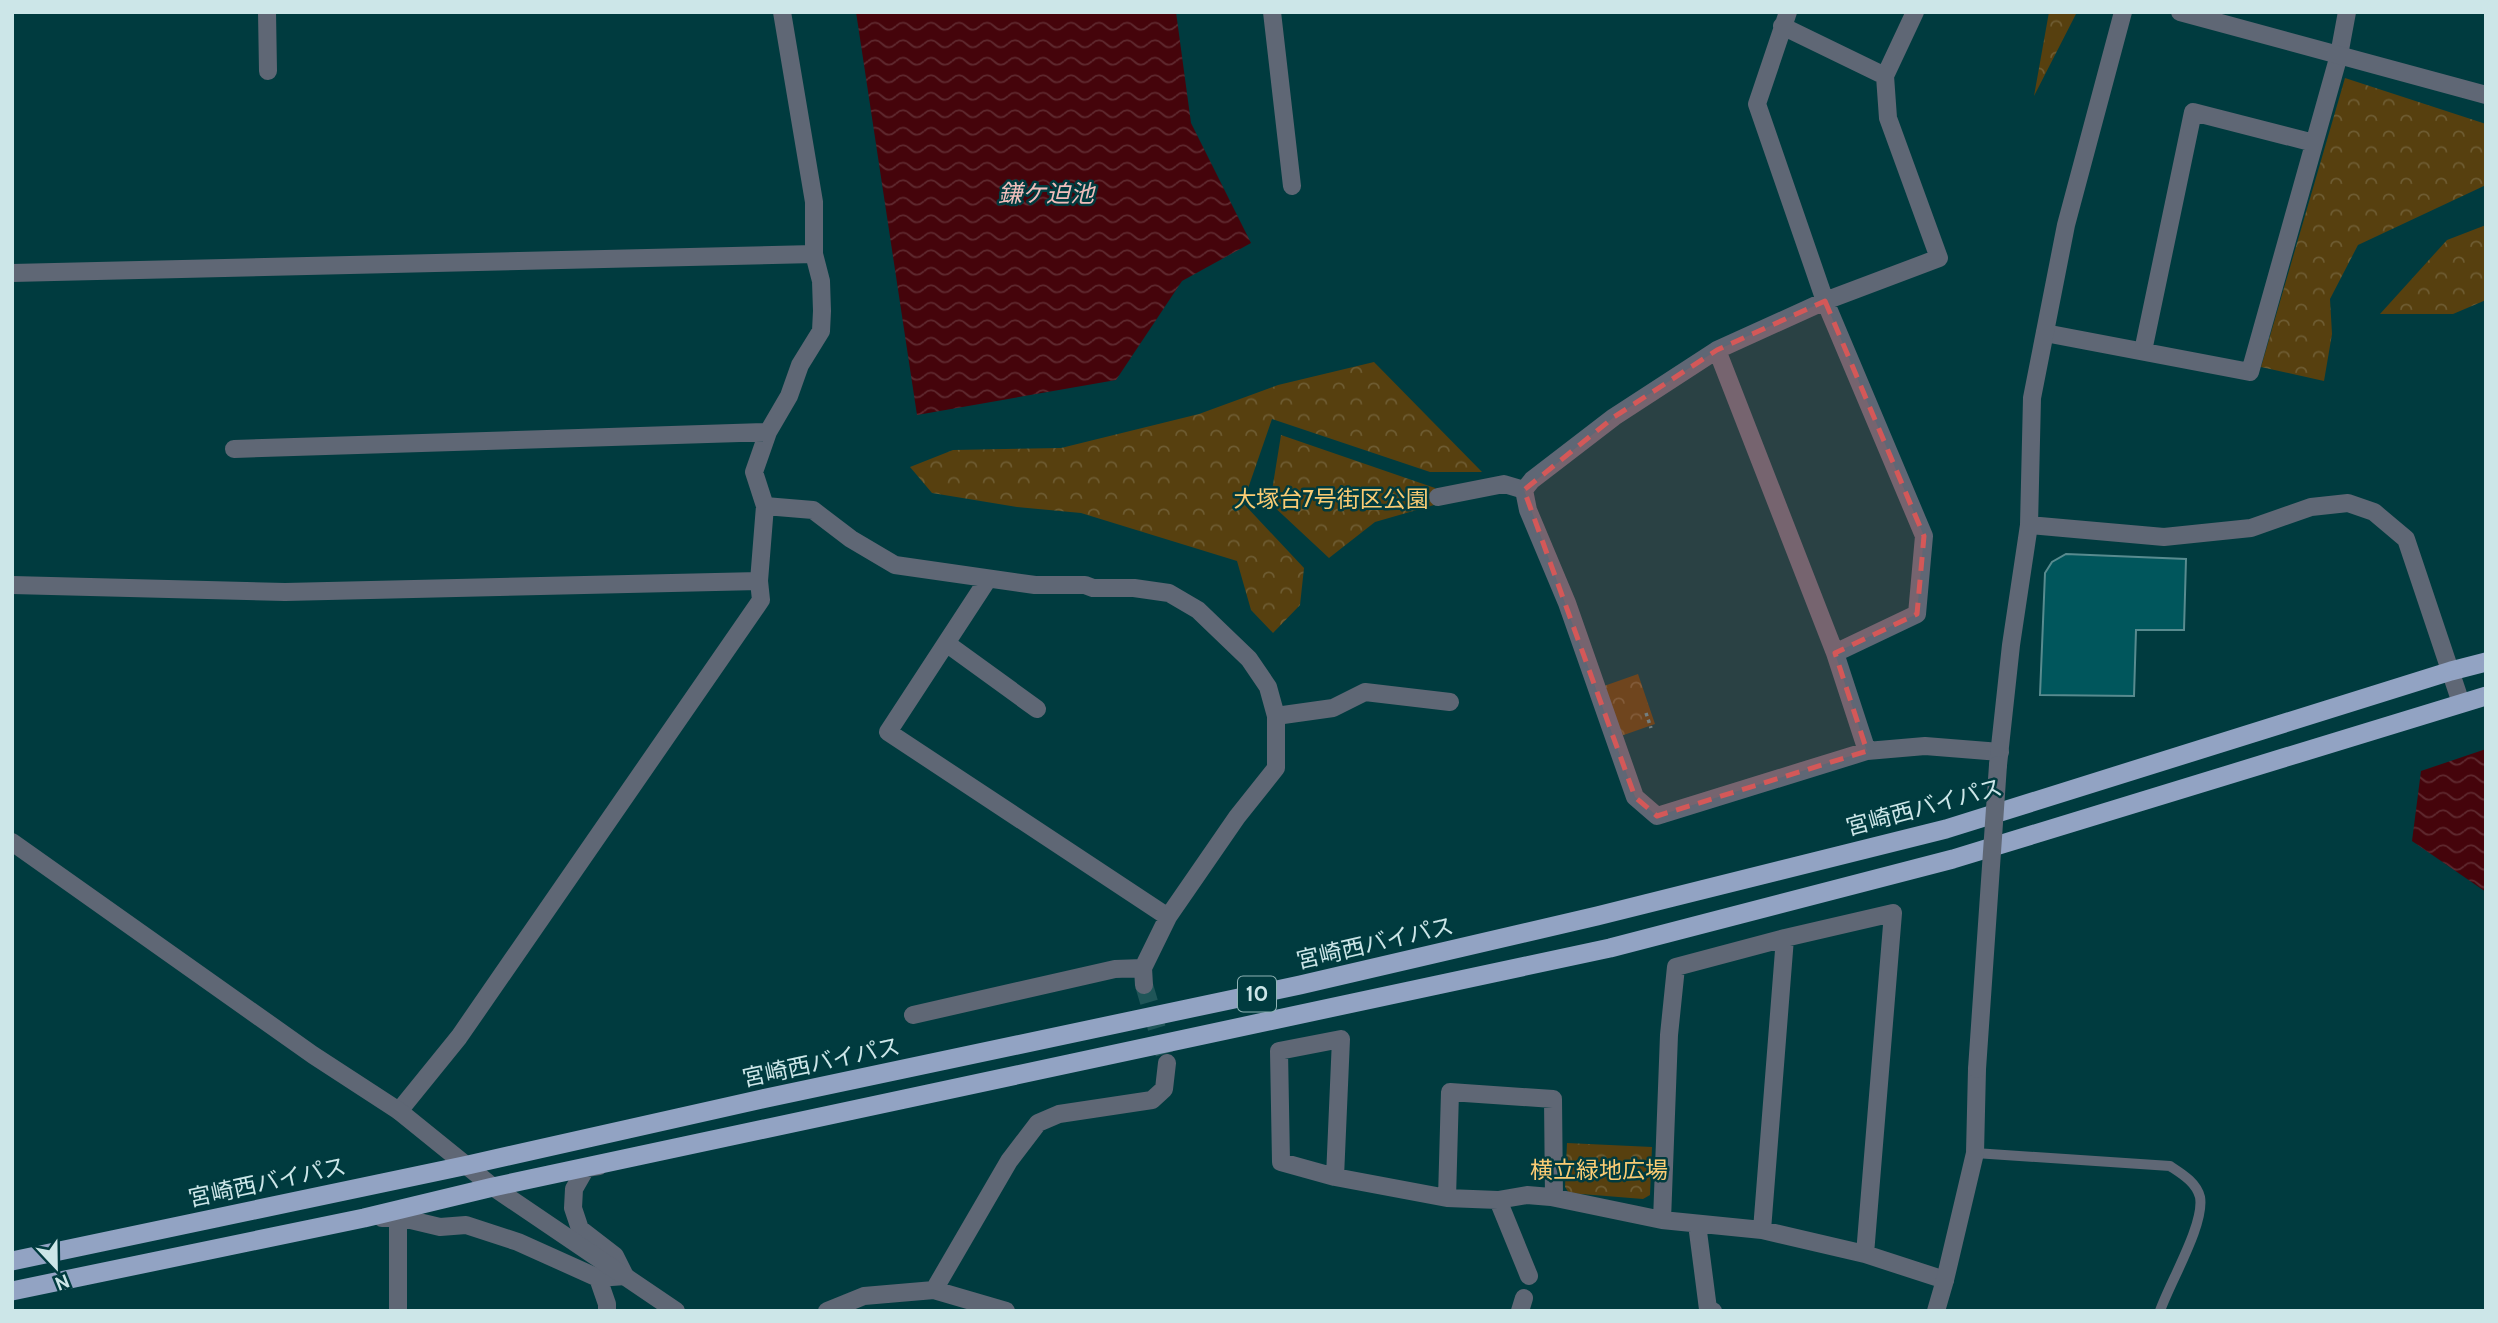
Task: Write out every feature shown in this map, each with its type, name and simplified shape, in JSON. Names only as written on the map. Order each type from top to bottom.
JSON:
[{"type":"highway","name":"宮崎西バイパス","points":[[12,1261],[1300,985],[1597,916],[1959,825],[2486,662]]},
{"type":"highway","name":"10","points":[[12,1291],[364,1218],[493,1187],[1610,948],[1953,859],[2486,696]]},
{"type":"street","points":[[267,12],[268,71]]},
{"type":"street","points":[[399,1111],[466,1026],[761,600],[759,581],[765,506],[754,472],[768,432],[789,396],[800,365],[821,331],[821,281],[814,254],[814,202],[782,12]]},
{"type":"street","points":[[1272,12],[1292,186]]},
{"type":"street","points":[[1915,12],[1885,76],[1888,118],[1939,258],[1825,301],[1717,349],[1614,417],[1532,480],[1524,490],[1528,510],[1567,603],[1635,796],[1657,816],[1867,751],[1925,746],[1999,759]]},
{"type":"street","points":[[1936,1311],[1975,1153],[1977,1069],[1999,759],[2011,645],[2029,525],[2032,398],[2066,225],[2123,12]]},
{"type":"street","points":[[2180,12],[2486,95]]},
{"type":"street","points":[[2045,333],[2249,372],[2339,55],[2347,12]]},
{"type":"street","points":[[1835,653],[1917,614],[1924,536],[1825,301],[1757,104],[1785,19],[1885,76]]},
{"type":"street","points":[[2143,351],[2193,112],[2314,143]]},
{"type":"street","points":[[12,273],[814,254]]},
{"type":"street","points":[[1717,349],[1835,653],[1867,751]]},
{"type":"street","points":[[234,449],[768,432]]},
{"type":"street","points":[[1438,496],[1504,484],[1524,490]]},
{"type":"street","points":[[2029,525],[2164,537],[2251,528],[2311,507],[2348,503],[2374,512],[2406,539],[2461,703]]},
{"type":"street","points":[[765,506],[813,510],[851,539],[895,565],[1035,585],[1085,585],[1093,589],[1134,588],[1168,593],[1198,610],[1249,659],[1268,687],[1276,716],[1276,768],[1237,817],[1168,917],[1144,976],[1115,969],[913,1015]]},
{"type":"street","points":[[988,579],[888,733],[1168,917]]},
{"type":"street","points":[[12,585],[285,592],[759,581]]},
{"type":"street","points":[[946,643],[1037,709]]},
{"type":"street","points":[[1276,716],[1333,708],[1365,692],[1450,702]]},
{"type":"street","points":[[12,842],[313,1055],[399,1111],[493,1187],[676,1311]]},
{"type":"street","points":[[1662,1220],[1669,1035],[1676,967],[1893,913],[1865,1254]]},
{"type":"street","points":[[1762,1230],[1785,938]]},
{"type":"street","points":[[1335,1177],[1340,1040],[1279,1051],[1281,1162],[1335,1177],[1447,1198],[1498,1200],[1527,1195],[1662,1220],[1762,1230],[1865,1254],[1945,1280]]},
{"type":"street","points":[[934,1290],[1009,1161],[1038,1122],[1059,1114],[1152,1100],[1164,1089],[1167,1063]]},
{"type":"street","points":[[1447,1198],[1450,1092],[1553,1099],[1554,1198]]},
{"type":"street","points":[[603,1165],[586,1168],[574,1189],[573,1208],[580,1229],[615,1256],[625,1276]]},
{"type":"street","points":[[1498,1200],[1529,1276]]},
{"type":"street","points":[[364,1218],[398,1217],[440,1227],[466,1225],[519,1242],[598,1278],[625,1276]]},
{"type":"street","points":[[398,1217],[398,1311]]},
{"type":"street","points":[[1697,1224],[1707,1309],[1713,1311]]},
{"type":"street","points":[[598,1278],[607,1311]]},
{"type":"street","points":[[827,1311],[864,1296],[934,1290],[1006,1311]]},
{"type":"lane","points":[[1975,1153],[2170,1166],[2189,1178],[2200,1196],[2199,1221],[2160,1311]]},
{"type":"path","points":[[1646,713],[1651,728]]},
{"type":"path","points":[[1648,721],[1655,719]]},
{"type":"highlighted area","points":[[1825,301],[1924,536],[1917,614],[1835,653],[1867,751],[1657,816],[1635,797],[1524,490],[1614,417],[1717,350]]},
{"type":"green space","points":[[2049,12],[2077,12],[2034,96]]},
{"type":"green space","points":[[2345,78],[2486,124],[2486,185],[2358,245],[2330,299],[2332,334],[2324,381],[2261,367]]},
{"type":"green space","points":[[2486,225],[2486,300],[2453,314],[2380,314],[2447,240]]},
{"type":"green space","points":[[1374,362],[1482,472],[1430,472],[1272,419],[1243,503],[1304,568],[1300,605],[1273,633],[1251,610],[1237,561],[1081,513],[1017,507],[932,493],[910,467],[953,450],[1061,448],[1199,414],[1278,385]]},
{"type":"green space","name":"大塚台7号街区公園","points":[[1281,435],[1435,488],[1441,503],[1375,522],[1329,558],[1270,503]]},
{"type":"green space","points":[[1638,674],[1655,724],[1621,736],[1604,686]]},
{"type":"green space","name":"横立緑地広場","points":[[1567,1143],[1652,1147],[1650,1195],[1643,1199],[1569,1193],[1565,1187]]},
{"type":"water","name":"鎌ケ迫池","points":[[856,12],[1176,12],[1191,123],[1251,243],[1182,281],[1116,380],[917,415]]},
{"type":"water","points":[[2486,749],[2486,892],[2412,841],[2421,771]]},
{"type":"building","points":[[2066,554],[2186,559],[2184,630],[2136,630],[2134,696],[2040,695],[2045,573],[2052,562]]},
{"type":"tunnel","points":[[1144,985],[1165,1056]]}]
